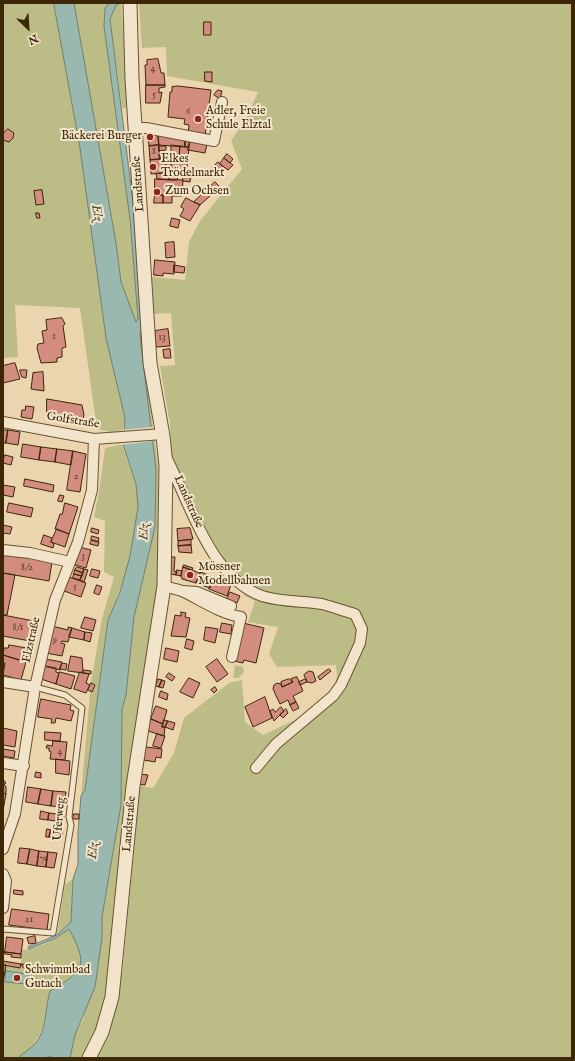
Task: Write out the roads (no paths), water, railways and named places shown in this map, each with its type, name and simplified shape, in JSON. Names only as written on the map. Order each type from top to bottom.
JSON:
[{"type":"street","name":"Landstraße","points":[[89,1058],[102,1032],[112,997],[133,786],[164,586],[166,466],[164,453],[158,434],[150,363],[135,128],[130,3]]},
{"type":"street","points":[[135,128],[146,128],[214,141],[222,102]]},
{"type":"street","name":"Golfstraße","points":[[3,422],[94,439],[111,439],[158,434]]},
{"type":"street","name":"Elzstraße","points":[[3,849],[15,814],[24,766],[35,687],[55,600],[78,542],[92,490],[94,439]]},
{"type":"street","name":"Landstraße","points":[[164,453],[176,474],[199,530],[224,568],[235,580],[246,589],[264,596],[324,605],[355,614],[362,629],[360,642],[341,685],[333,696],[276,744],[256,768]]},
{"type":"street","points":[[3,550],[30,553],[70,562]]},
{"type":"street","points":[[164,586],[182,591],[197,592],[231,606]]},
{"type":"street","points":[[182,591],[196,600],[234,616],[241,617],[232,657]]},
{"type":"street","points":[[3,682],[35,687]]},
{"type":"street","points":[[3,762],[24,766]]},
{"type":"street","points":[[3,874],[6,881],[3,908]]},
{"type":"lane","name":"Uferweg","points":[[3,929],[44,934],[53,933],[72,825],[69,817],[82,708],[65,695],[35,687]]},
{"type":"water","name":"Elz","points":[[54,3],[74,3],[116,243],[121,282],[136,322],[138,318],[130,219],[104,26],[105,8],[110,3],[121,3],[116,5],[110,19],[135,218],[143,324],[140,334],[156,470],[155,527],[134,617],[126,695],[122,709],[121,805],[102,917],[102,938],[95,987],[75,1035],[70,1058],[51,1058],[50,1056],[46,1058],[18,1058],[35,1044],[42,1032],[50,991],[70,978],[80,966],[81,960],[79,951],[69,929],[56,938],[29,949],[28,947],[57,935],[71,922],[73,879],[78,864],[78,832],[81,796],[85,790],[108,620],[120,592],[130,556],[138,507],[136,484],[123,444],[125,418],[106,338],[80,148]]},
{"type":"water","name":"Schwimmbad Gutach","points":[[6,971],[28,974],[27,984],[5,982]]},
{"type":"place","name":"Adler, Freie Schule Elztal","points":[[198,119]]},
{"type":"place","name":"Bäckerei Burger","points":[[150,137]]},
{"type":"place","name":"Elkes Trödelmarkt","points":[[153,167]]},
{"type":"place","name":"Zum Ochsen","points":[[157,192]]},
{"type":"place","name":"Mössner Modellbahnen","points":[[190,575]]},
{"type":"place","name":"Schwimmbad Gutach","points":[[17,978]]}]
